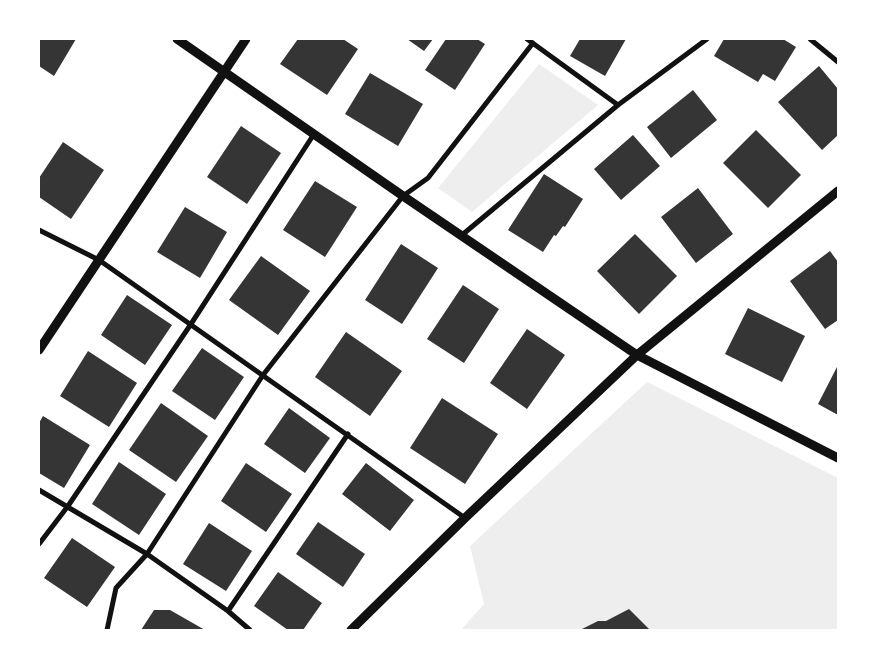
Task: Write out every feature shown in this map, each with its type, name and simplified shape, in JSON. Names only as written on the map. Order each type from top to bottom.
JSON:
[{"type":"street","points":[[177,39],[637,355],[838,458]]},
{"type":"street","points":[[39,350],[246,39]]},
{"type":"street","points":[[527,39],[618,106]]},
{"type":"street","points":[[462,235],[618,106],[707,39]]},
{"type":"street","points":[[810,39],[838,62]]},
{"type":"street","points":[[107,630],[116,588],[147,554],[263,375],[403,196],[428,178],[534,43]]},
{"type":"street","points":[[39,544],[68,506],[191,324],[315,134]]},
{"type":"street","points":[[351,630],[465,518],[637,355],[838,192]]},
{"type":"street","points":[[39,230],[99,260],[465,518]]},
{"type":"street","points":[[228,611],[348,434]]},
{"type":"street","points":[[39,490],[147,554],[228,611],[250,630]]},
{"type":"shaded area","points":[[539,64],[598,105],[472,212],[438,188]]},
{"type":"shaded area","points":[[647,382],[838,478],[838,630],[461,630],[484,604],[470,546]]},
{"type":"building","points":[[39,39],[76,39],[54,76],[39,66]]},
{"type":"building","points":[[298,39],[343,39],[358,49],[327,95],[280,64]]},
{"type":"building","points":[[407,39],[433,39],[424,51]]},
{"type":"building","points":[[446,39],[477,39],[485,44],[455,90],[425,70]]},
{"type":"building","points":[[580,39],[626,39],[605,76],[570,56]]},
{"type":"building","points":[[724,39],[783,39],[796,47],[775,81],[763,74],[758,82],[714,56]]},
{"type":"building","points":[[819,66],[838,89],[838,135],[822,150],[778,102]]},
{"type":"building","points":[[370,73],[423,104],[398,146],[345,114]]},
{"type":"building","points":[[693,90],[717,120],[671,158],[647,127]]},
{"type":"building","points":[[241,126],[281,153],[247,204],[207,177]]},
{"type":"building","points":[[756,130],[801,175],[768,208],[723,163]]},
{"type":"building","points":[[633,135],[660,166],[621,200],[594,169]]},
{"type":"building","points":[[63,142],[104,170],[71,219],[39,197],[39,178]]},
{"type":"building","points":[[544,174],[583,199],[565,227],[563,226],[556,236],[554,235],[543,252],[508,230]]},
{"type":"building","points":[[315,181],[357,207],[325,257],[283,230]]},
{"type":"building","points":[[698,188],[733,234],[696,263],[661,217]]},
{"type":"building","points":[[185,207],[227,232],[200,278],[157,252]]},
{"type":"building","points":[[635,234],[677,276],[639,314],[597,271]]},
{"type":"building","points":[[401,244],[438,268],[402,324],[365,300]]},
{"type":"building","points":[[830,251],[838,262],[838,320],[825,329],[790,281]]},
{"type":"building","points":[[261,256],[310,291],[278,335],[229,300]]},
{"type":"building","points":[[463,285],[499,309],[464,363],[427,339]]},
{"type":"building","points":[[127,295],[172,325],[145,365],[101,335]]},
{"type":"building","points":[[748,308],[805,336],[782,382],[725,354]]},
{"type":"building","points":[[527,329],[565,355],[527,409],[490,383]]},
{"type":"building","points":[[346,332],[402,371],[370,416],[315,377]]},
{"type":"building","points":[[202,348],[244,377],[215,420],[172,391]]},
{"type":"building","points":[[88,351],[137,383],[109,427],[60,396]]},
{"type":"building","points":[[838,365],[838,415],[818,404]]},
{"type":"building","points":[[442,398],[498,434],[465,484],[410,448]]},
{"type":"building","points":[[161,403],[208,436],[176,482],[129,450]]},
{"type":"building","points":[[289,408],[330,438],[305,473],[264,444]]},
{"type":"building","points":[[43,416],[90,445],[64,488],[39,473],[39,423]]},
{"type":"building","points":[[119,462],[166,494],[139,535],[92,504]]},
{"type":"building","points":[[246,463],[292,494],[266,532],[221,501]]},
{"type":"building","points":[[366,463],[414,500],[390,531],[342,494]]},
{"type":"building","points":[[318,522],[365,554],[343,587],[296,554]]},
{"type":"building","points":[[209,523],[252,551],[226,591],[183,564]]},
{"type":"building","points":[[72,538],[115,567],[87,607],[44,578]]},
{"type":"building","points":[[278,572],[322,603],[303,630],[288,630],[254,606]]},
{"type":"building","points":[[629,609],[650,630],[580,630],[598,621],[606,621]]},
{"type":"building","points":[[154,610],[170,610],[205,630],[141,630]]}]
